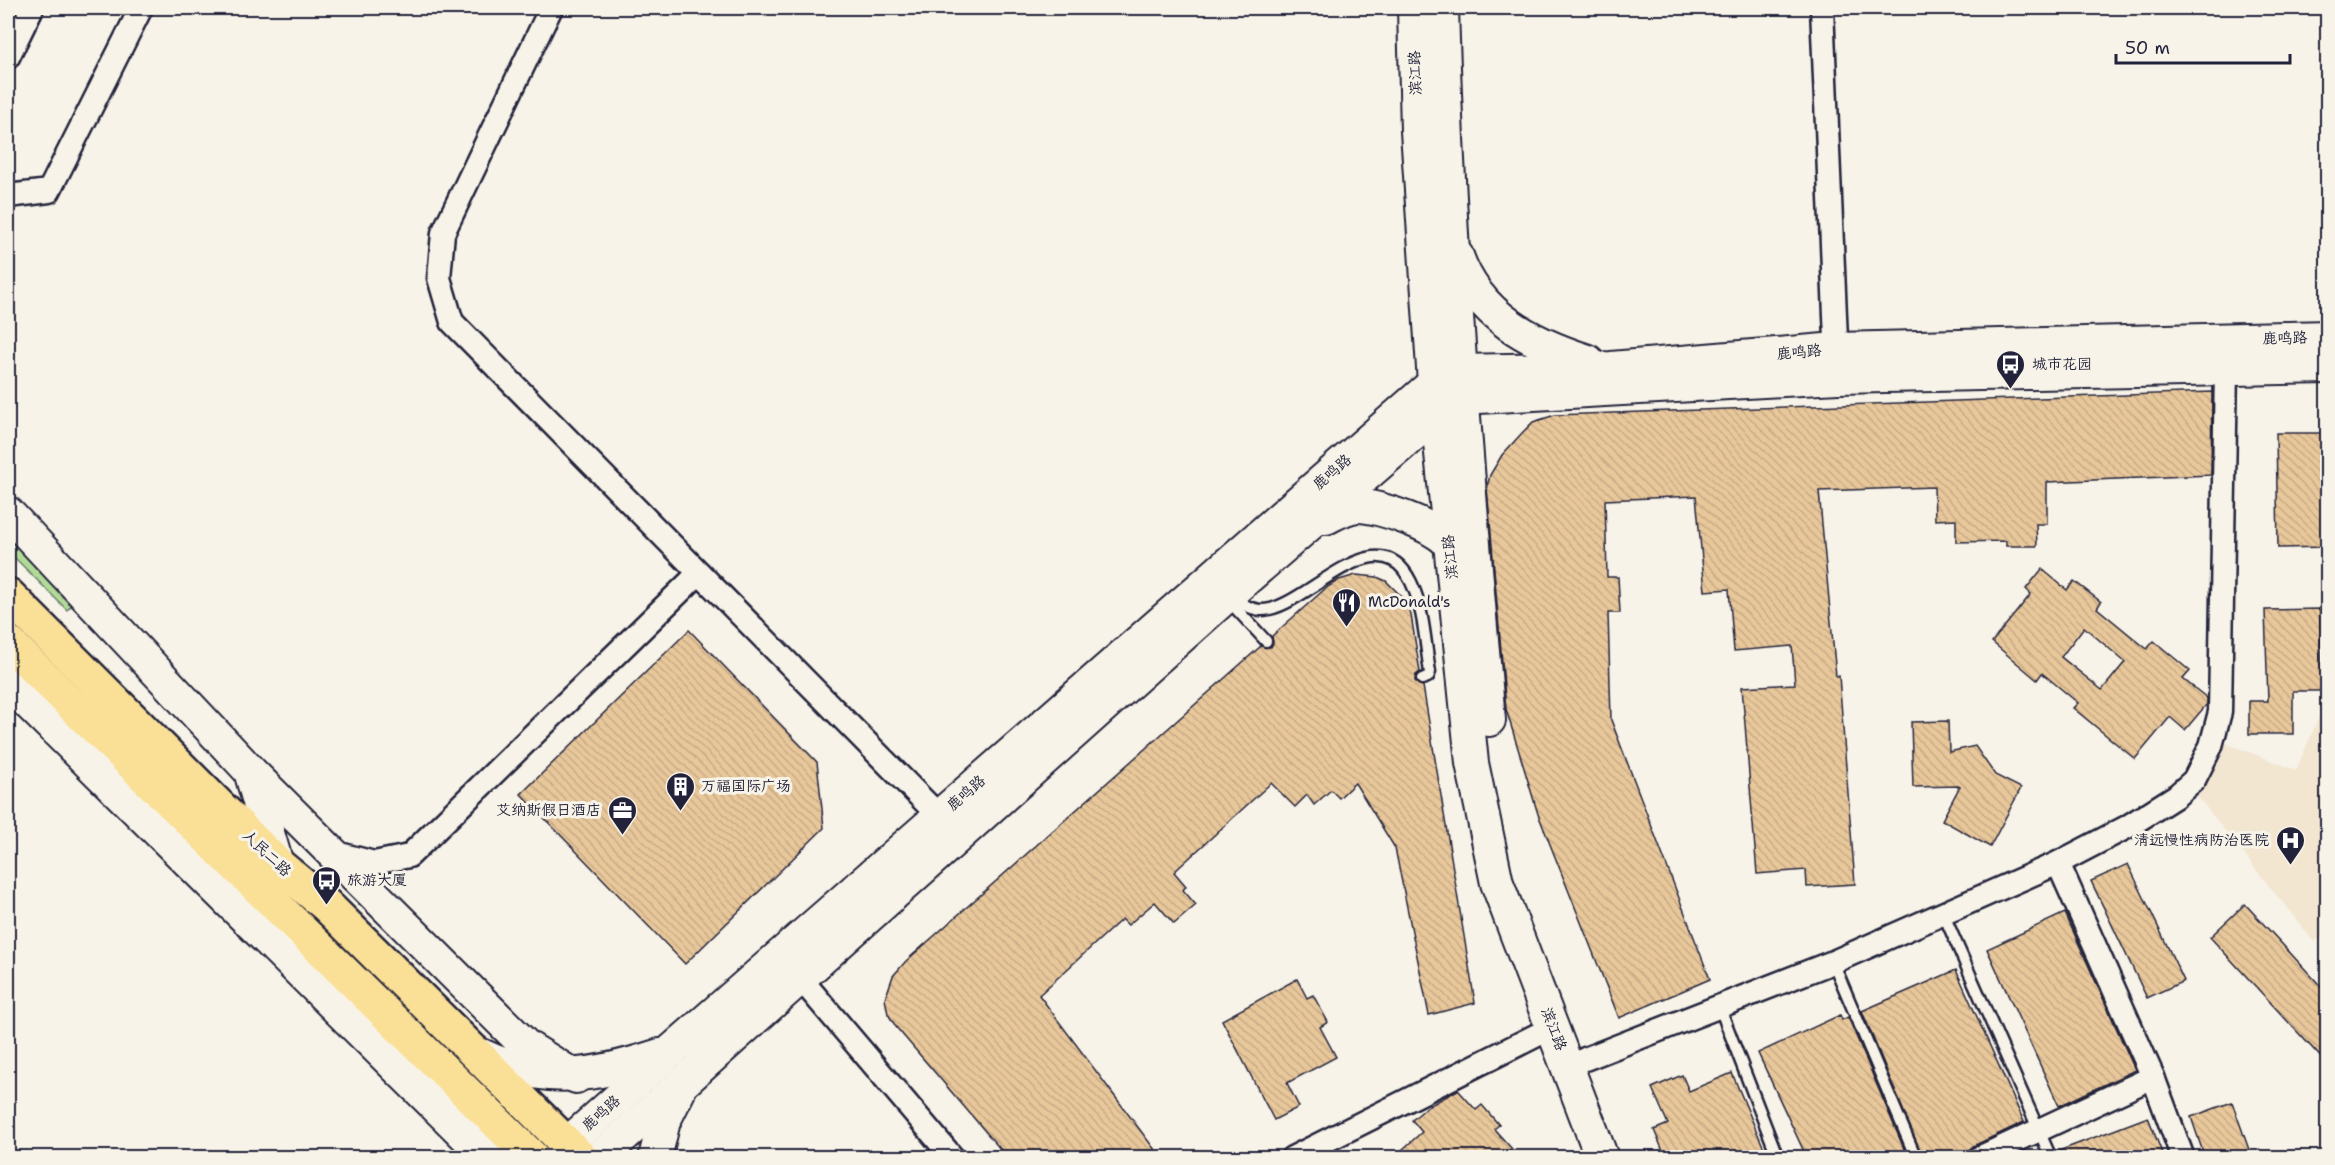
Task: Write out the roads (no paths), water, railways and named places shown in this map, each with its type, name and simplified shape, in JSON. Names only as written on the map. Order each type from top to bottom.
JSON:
[{"type":"main road","name":"人民二路","points":[[8,595],[277,864],[326,905],[570,1153]]},
{"type":"main road","name":"人民二路","points":[[8,642],[533,1158]]},
{"type":"street","points":[[8,57],[32,8]]},
{"type":"street","points":[[8,196],[49,191],[141,8]]},
{"type":"street","points":[[551,8],[443,233],[440,278],[452,322],[939,816]]},
{"type":"street","name":"滨江路","points":[[1414,8],[1417,131],[1447,392],[1501,819],[1517,878],[1623,1158]]},
{"type":"street","name":"滨江路","points":[[1442,8],[1451,240],[1447,392],[1448,543],[1472,763],[1497,883],[1602,1158]]},
{"type":"street","points":[[1822,8],[1837,363]]},
{"type":"street","points":[[1451,240],[1471,287],[1487,307],[1506,323],[1530,339],[1557,351],[1611,368]]},
{"type":"street","name":"鹿鸣路","points":[[570,1153],[679,1064],[800,978],[1228,595],[1302,532],[1447,392],[1837,363],[2328,337]]},
{"type":"street","name":"鹿鸣路","points":[[599,1158],[679,1064],[939,816],[1447,392],[1611,368],[1837,363],[2226,369],[2328,367]]},
{"type":"street","points":[[1585,1059],[1833,962],[2058,862],[2127,827],[2176,796],[2194,780],[2211,746],[2220,712],[2222,690],[2226,369]]},
{"type":"street","points":[[1302,532],[1344,509],[1363,506],[1433,529],[1448,543]]},
{"type":"street","points":[[8,513],[250,771],[526,1046],[576,1077]]},
{"type":"street","points":[[331,852],[374,863],[410,856],[699,573]]},
{"type":"street","points":[[8,683],[488,1158]]},
{"type":"street","points":[[250,771],[277,864]]},
{"type":"street","points":[[2058,862],[2153,1077],[2183,1158]]},
{"type":"street","points":[[800,978],[953,1158]]},
{"type":"street","points":[[1292,1158],[1553,1027]]},
{"type":"street","points":[[471,1050],[516,1070],[576,1077],[620,1068],[679,1064],[655,1157]]},
{"type":"street","points":[[1978,1158],[2153,1077]]},
{"type":"lane","points":[[1228,595],[1247,607],[1268,610],[1282,605],[1338,570],[1377,556],[1388,558],[1407,575],[1419,604],[1430,672],[1428,677],[1422,679]]},
{"type":"lane","points":[[1228,595],[1266,641]]},
{"type":"lane","points":[[1943,913],[2051,1158]]},
{"type":"lane","points":[[1833,962],[1916,1158]]},
{"type":"lane","points":[[1720,1008],[1778,1158]]},
{"type":"place","name":"城市花园","points":[[2011,390]]},
{"type":"place","name":"McDonald's","points":[[1347,628]]},
{"type":"place","name":"万福国际广场","points":[[680,812]]},
{"type":"place","name":"艾纳斯假日酒店","points":[[622,836]]},
{"type":"place","name":"清远慢性病防治医院","points":[[2290,866]]},
{"type":"place","name":"旅游大厦","points":[[326,906]]}]
